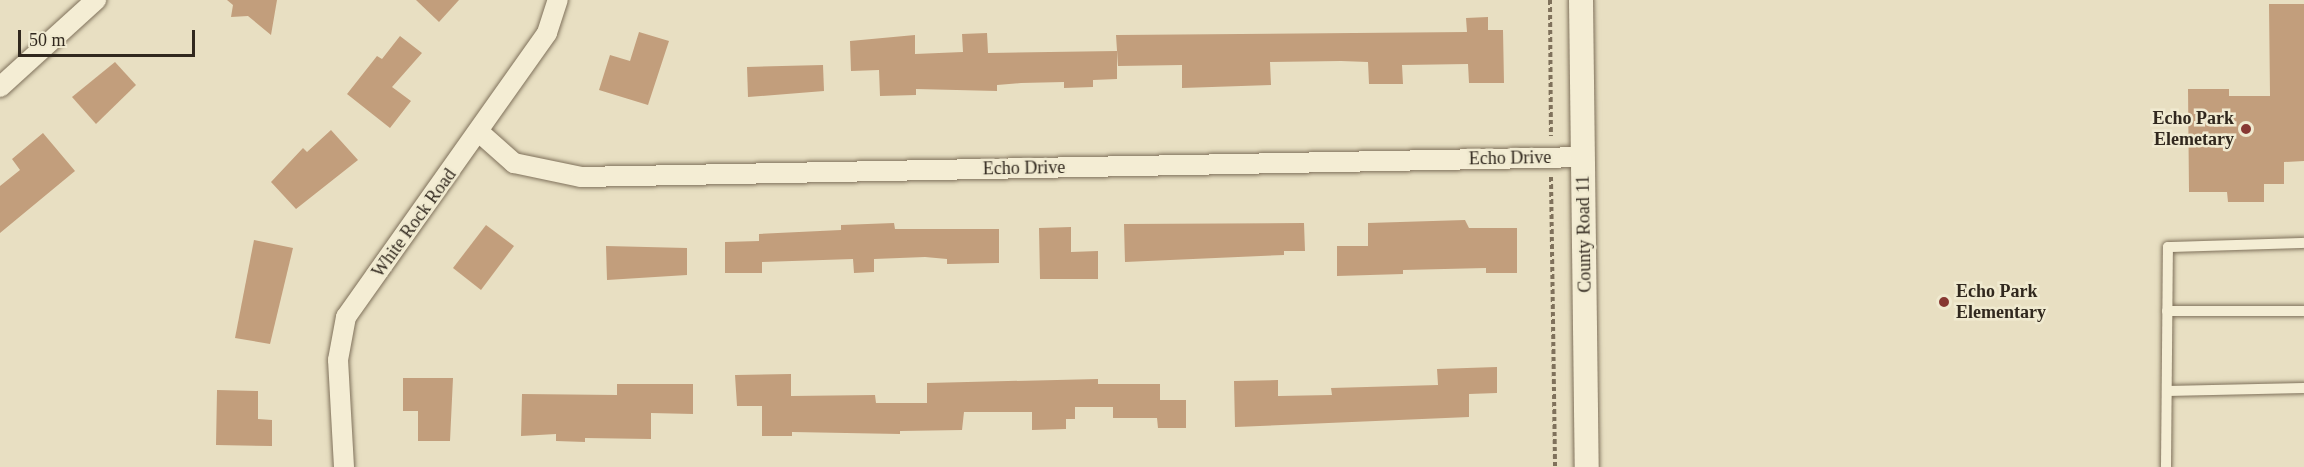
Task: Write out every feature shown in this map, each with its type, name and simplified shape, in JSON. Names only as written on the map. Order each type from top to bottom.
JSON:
[{"type":"street","points":[[0,87],[96,0]]},
{"type":"street","name":"White Rock Road","points":[[344,467],[338,360],[346,317],[547,33],[558,0]]},
{"type":"street","name":"County Road 11","points":[[1581,0],[1587,467]]},
{"type":"street","name":"Echo Drive","points":[[479,132],[514,163],[581,177],[1583,157]]},
{"type":"lane","points":[[2166,467],[2168,247],[2304,243]]},
{"type":"lane","points":[[2167,311],[2304,311]]},
{"type":"lane","points":[[2167,391],[2304,388]]},
{"type":"path","points":[[1550,0],[1555,467]]},
{"type":"building","points":[[227,0],[277,0],[271,35],[248,16],[231,17],[233,5]]},
{"type":"building","points":[[416,0],[459,0],[439,22]]},
{"type":"building","name":"Echo Park Elemetary","points":[[2269,4],[2304,4],[2304,161],[2284,162],[2284,184],[2264,184],[2264,202],[2228,202],[2227,192],[2189,192],[2188,89],[2229,89],[2229,96],[2270,96]]},
{"type":"building","points":[[1488,17],[1488,30],[1503,30],[1504,83],[1469,83],[1468,64],[1402,65],[1403,84],[1369,84],[1368,62],[1270,62],[1271,85],[1182,88],[1182,65],[1118,66],[1116,35],[1467,32],[1466,18]]},
{"type":"building","points":[[639,32],[669,41],[648,105],[599,90],[610,55],[630,61]]},
{"type":"building","points":[[987,33],[988,53],[1117,51],[1117,79],[1093,80],[1093,87],[1064,88],[1064,82],[1021,83],[997,85],[997,91],[916,89],[916,95],[880,96],[879,70],[851,71],[850,41],[915,35],[915,54],[963,52],[962,34]]},
{"type":"building","points":[[400,36],[422,53],[392,87],[411,101],[390,128],[347,94],[377,56],[382,59]]},
{"type":"building","points":[[115,62],[136,85],[96,124],[72,97]]},
{"type":"building","points":[[823,65],[824,91],[748,97],[747,67]]},
{"type":"building","points":[[331,130],[358,160],[296,209],[271,182],[303,148],[307,152]]},
{"type":"building","points":[[43,133],[75,171],[0,233],[0,186],[20,170],[12,159]]},
{"type":"building","points":[[1465,220],[1469,228],[1517,228],[1517,273],[1486,273],[1486,268],[1403,270],[1403,274],[1337,276],[1337,246],[1368,246],[1368,223]]},
{"type":"building","points":[[894,223],[895,229],[999,229],[999,263],[947,264],[947,259],[925,257],[874,259],[874,272],[854,273],[853,259],[762,262],[762,273],[725,273],[725,242],[759,241],[759,234],[841,230],[841,225]]},
{"type":"building","points":[[1304,223],[1305,251],[1284,251],[1284,255],[1125,262],[1124,224]]},
{"type":"building","points":[[486,225],[514,246],[481,290],[453,268]]},
{"type":"building","points":[[1071,227],[1071,252],[1098,251],[1098,279],[1040,279],[1039,228]]},
{"type":"building","points":[[254,240],[293,248],[270,344],[235,338]]},
{"type":"building","points":[[606,246],[687,248],[687,275],[607,280]]},
{"type":"building","points":[[1497,367],[1497,393],[1469,394],[1469,417],[1235,427],[1234,381],[1278,380],[1278,396],[1332,395],[1331,388],[1438,385],[1437,369]]},
{"type":"building","points":[[791,374],[791,396],[875,395],[876,403],[927,403],[927,383],[1098,379],[1098,384],[1160,384],[1160,400],[1186,400],[1186,428],[1158,428],[1157,418],[1113,418],[1113,407],[1075,407],[1075,419],[1066,419],[1066,429],[1032,430],[1032,412],[964,412],[962,430],[900,431],[900,434],[792,432],[792,436],[762,436],[762,406],[737,406],[735,375]]},
{"type":"building","points":[[403,378],[453,378],[450,441],[418,441],[418,411],[403,411]]},
{"type":"building","points":[[617,384],[693,384],[693,414],[651,413],[651,439],[585,438],[585,442],[556,441],[556,434],[521,436],[522,394],[617,395]]},
{"type":"building","points":[[217,390],[258,391],[258,419],[272,420],[272,446],[216,445]]},
{"type":"place","name":"Echo Park Elemetary","points":[[2246,129]]},
{"type":"place","name":"Echo Park Elementary","points":[[1944,302]]}]
